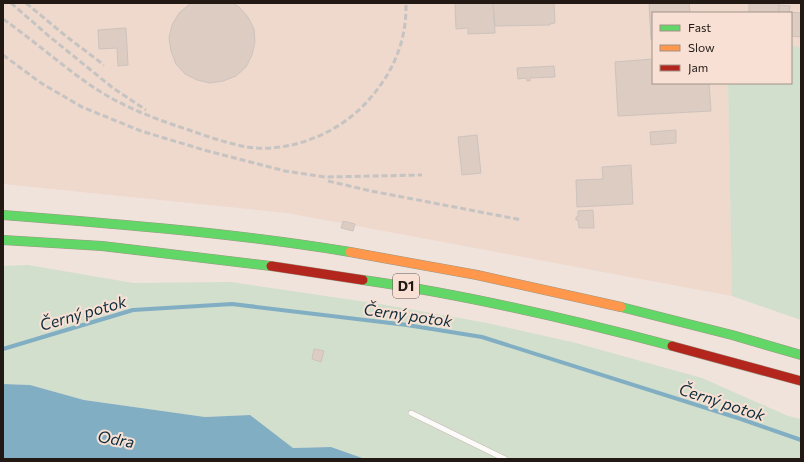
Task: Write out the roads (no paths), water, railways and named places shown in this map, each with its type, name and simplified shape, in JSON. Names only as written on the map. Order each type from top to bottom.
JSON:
[{"type":"highway","name":"D1","points":[[3,215],[113,223],[244,237],[393,260],[538,288],[669,319],[801,355]]},
{"type":"highway","name":"D1","points":[[3,240],[102,246],[242,262],[394,284],[528,311],[653,341],[801,381]]},
{"type":"lane","points":[[411,413],[506,459]]},
{"type":"water","name":"Odra","points":[[3,384],[30,385],[84,400],[205,417],[250,415],[293,448],[331,447],[365,459],[3,459]]},
{"type":"waterway","name":"Černý potok","points":[[3,349],[133,310],[232,304],[407,325],[482,337],[741,419],[801,440]]},
{"type":"railway","points":[[11,3],[113,88],[146,110]]},
{"type":"railway","points":[[26,3],[104,65]]},
{"type":"railway","points":[[3,19],[90,85],[124,105],[161,120],[216,139],[247,147],[262,148],[293,145],[323,134],[337,127],[361,108],[380,85],[395,60],[400,47],[406,18],[406,3]]},
{"type":"railway","points":[[3,55],[41,83],[82,107],[141,131],[204,150],[285,171],[325,177],[422,175]]},
{"type":"railway","points":[[328,181],[371,191],[522,220]]}]
